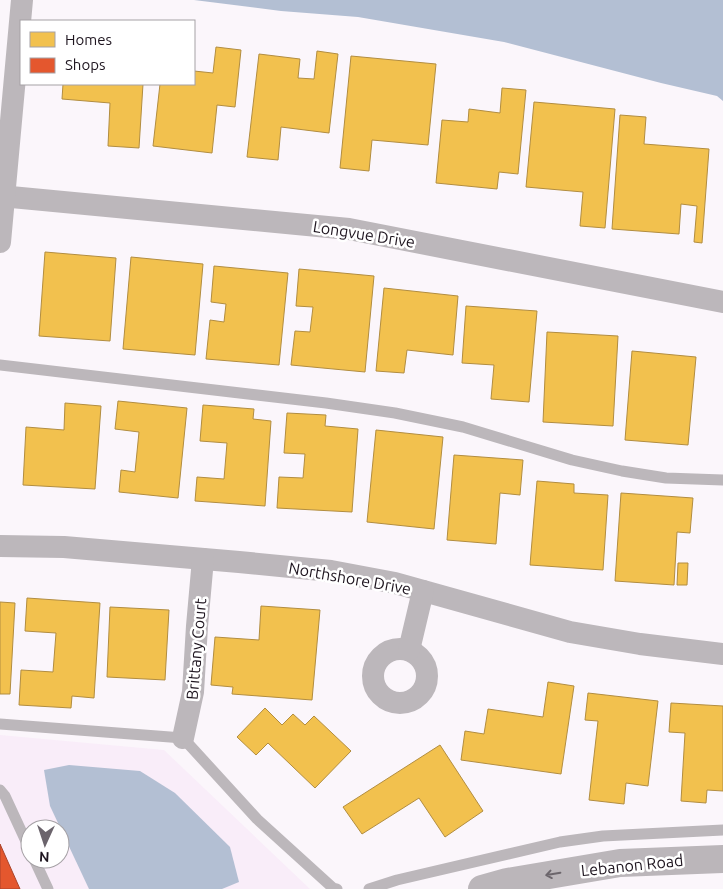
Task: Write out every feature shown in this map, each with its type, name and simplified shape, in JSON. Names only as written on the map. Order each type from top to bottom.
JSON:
[{"type":"main road","name":"Lebanon Road","points":[[482,889],[507,882],[620,863],[723,859]]},
{"type":"street","points":[[0,242],[2,197],[22,0]]},
{"type":"street","name":"Longvue Drive","points":[[2,197],[349,229],[723,302]]},
{"type":"street","name":"Northshore Drive","points":[[0,546],[64,547],[331,571],[395,583],[570,632],[640,644],[723,654]]},
{"type":"street","name":"Brittany Court","points":[[183,738],[193,692],[204,559]]},
{"type":"street","points":[[409,650],[423,591]]},
{"type":"lane","points":[[0,365],[395,413],[463,427],[564,458],[622,471],[666,478],[723,480]]},
{"type":"lane","points":[[0,724],[183,738],[257,819],[333,888],[337,889]]},
{"type":"lane","points":[[0,790],[5,796],[20,828]]},
{"type":"lane","points":[[369,889],[397,880],[560,842],[603,836],[723,830]]},
{"type":"lane","points":[[39,869],[48,889]]},
{"type":"shaded area","points":[[0,735],[164,750],[310,889],[0,889]]},
{"type":"water","points":[[194,0],[723,0],[723,101],[717,96],[504,42],[358,17],[281,11]]},
{"type":"water","points":[[69,765],[140,771],[175,793],[230,847],[239,882],[222,889],[89,889],[70,849],[70,819],[56,819],[50,806],[44,770]]},
{"type":"building: Homes","points":[[216,47],[241,50],[235,107],[217,105],[212,153],[153,146],[160,85],[195,85],[195,71],[213,73]]},
{"type":"building: Homes","points":[[317,51],[338,54],[329,133],[281,127],[278,160],[247,157],[259,54],[300,59],[298,78],[314,79]]},
{"type":"building: Homes","points":[[351,56],[436,64],[428,145],[372,140],[369,171],[340,168]]},
{"type":"building: Homes","points":[[63,85],[143,85],[139,148],[108,146],[110,103],[62,99]]},
{"type":"building: Homes","points":[[502,88],[526,90],[518,174],[499,172],[497,189],[436,183],[442,120],[468,122],[469,109],[500,113]]},
{"type":"building: Homes","points":[[534,102],[615,109],[605,228],[580,226],[583,192],[526,187]]},
{"type":"building: Homes","points":[[620,115],[646,117],[644,144],[709,149],[702,243],[694,242],[697,206],[681,204],[679,234],[612,229]]},
{"type":"building: Homes","points":[[45,252],[116,258],[110,341],[39,336]]},
{"type":"building: Homes","points":[[131,257],[203,264],[195,355],[123,349]]},
{"type":"building: Homes","points":[[214,266],[288,273],[279,365],[206,359],[210,320],[224,322],[226,304],[211,302]]},
{"type":"building: Homes","points":[[299,269],[374,276],[365,372],[291,365],[295,331],[310,332],[313,307],[296,306]]},
{"type":"building: Homes","points":[[384,288],[458,296],[453,355],[407,350],[404,373],[376,371]]},
{"type":"building: Homes","points":[[466,306],[537,311],[529,402],[491,399],[494,365],[462,363]]},
{"type":"building: Homes","points":[[547,332],[618,336],[613,426],[543,422]]},
{"type":"building: Homes","points":[[632,351],[696,357],[688,445],[625,440]]},
{"type":"building: Homes","points":[[118,401],[187,408],[178,498],[119,492],[121,470],[135,472],[139,432],[115,429]]},
{"type":"building: Homes","points":[[65,403],[101,406],[95,489],[23,485],[26,427],[64,430]]},
{"type":"building: Homes","points":[[203,405],[254,409],[253,419],[271,421],[265,506],[195,501],[197,477],[224,479],[227,443],[200,441]]},
{"type":"building: Homes","points":[[287,413],[326,415],[325,426],[358,429],[352,512],[277,508],[279,477],[303,478],[305,454],[284,453]]},
{"type":"building: Homes","points":[[376,430],[443,437],[434,529],[367,522]]},
{"type":"building: Homes","points":[[454,455],[523,460],[520,495],[500,493],[496,544],[447,540]]},
{"type":"building: Homes","points":[[537,481],[574,484],[574,493],[608,495],[603,570],[530,565]]},
{"type":"building: Homes","points":[[621,493],[693,498],[690,533],[677,532],[674,585],[615,581]]},
{"type":"building: Homes","points":[[678,563],[688,563],[687,585],[677,585]]},
{"type":"building: Homes","points":[[27,598],[100,603],[94,698],[72,696],[71,708],[19,705],[21,670],[53,672],[56,633],[25,631]]},
{"type":"building: Homes","points":[[0,602],[15,603],[10,694],[0,694]]},
{"type":"building: Homes","points":[[261,606],[320,610],[312,700],[232,694],[233,687],[211,685],[215,637],[259,640]]},
{"type":"building: Homes","points":[[110,607],[169,610],[165,680],[107,677]]},
{"type":"building: Homes","points":[[548,682],[574,686],[561,774],[461,760],[465,731],[484,734],[488,709],[543,717]]},
{"type":"building: Homes","points":[[588,693],[658,701],[648,786],[626,783],[624,804],[589,800],[598,721],[585,720]]},
{"type":"building: Homes","points":[[671,703],[723,706],[723,791],[707,790],[706,803],[681,801],[685,733],[669,732]]},
{"type":"building: Homes","points":[[265,708],[282,725],[293,714],[305,725],[314,716],[351,751],[315,788],[268,743],[256,755],[237,737]]},
{"type":"building: Homes","points":[[440,745],[483,811],[445,837],[419,798],[362,834],[343,807]]},
{"type":"building: Shops","points":[[0,844],[20,889],[0,889]]}]
